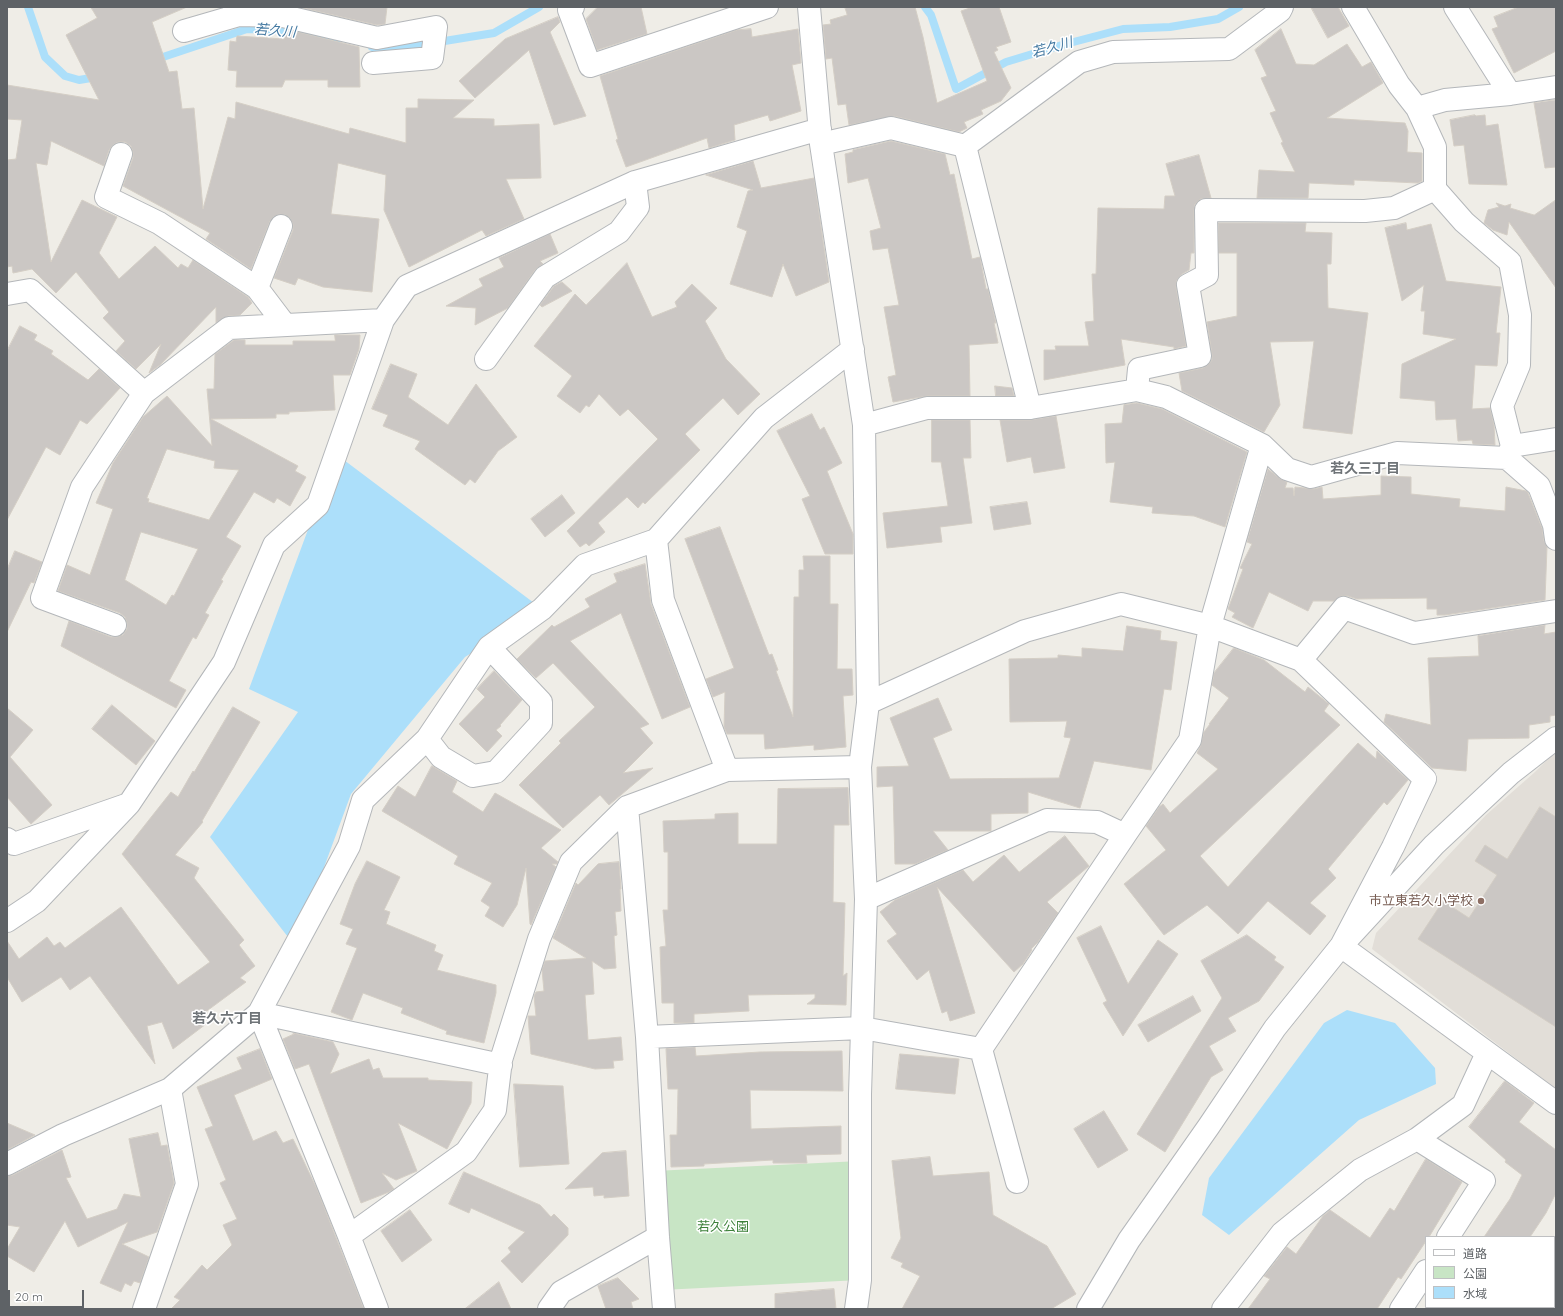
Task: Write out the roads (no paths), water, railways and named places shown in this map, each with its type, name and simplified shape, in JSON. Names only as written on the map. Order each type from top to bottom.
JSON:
[{"type":"street","points":[[573,7],[569,10],[590,66],[767,7]]},
{"type":"street","points":[[809,7],[821,136],[864,425],[868,703],[860,767],[866,899],[860,1094],[860,1280],[856,1309]]},
{"type":"street","points":[[7,921],[37,901],[129,804],[224,662],[274,545],[318,505],[383,320],[407,286],[635,182],[821,136],[890,128],[965,146],[1079,62],[1113,52],[1229,49],[1280,11],[1282,7]]},
{"type":"street","points":[[1353,7],[1400,85],[1417,108],[1435,147],[1435,189],[1464,222],[1510,262],[1520,315],[1519,365],[1502,406],[1509,452],[1539,486],[1554,525],[1556,540]]},
{"type":"street","points":[[1455,7],[1510,94]]},
{"type":"street","points":[[184,31],[236,11],[283,16],[377,38],[436,27],[432,58],[373,63]]},
{"type":"street","points":[[1417,108],[1445,100],[1510,94],[1556,87]]},
{"type":"street","points":[[965,146],[1030,408]]},
{"type":"street","points":[[121,154],[106,198],[159,223],[258,288],[285,325]]},
{"type":"street","points":[[486,359],[545,277],[619,232],[638,207],[635,182]]},
{"type":"street","points":[[1137,390],[1139,369],[1200,356],[1188,285],[1207,275],[1206,210],[1366,211],[1394,208],[1435,189]]},
{"type":"street","points":[[258,288],[281,226]]},
{"type":"street","points":[[7,294],[30,290],[144,393]]},
{"type":"street","points":[[115,625],[42,598],[82,487],[144,393],[229,328],[383,320]]},
{"type":"street","points":[[7,1164],[63,1134],[170,1089],[259,1013],[349,846],[363,800],[427,739],[489,647],[542,609],[585,565],[656,540],[764,418],[853,349]]},
{"type":"street","points":[[864,425],[927,408],[1030,408],[1137,390],[1166,398],[1262,445],[1287,469],[1312,477],[1397,453],[1509,452],[1556,439]]},
{"type":"street","points":[[1017,1182],[981,1049],[1190,740],[1210,626],[1262,445]]},
{"type":"street","points":[[656,540],[663,600],[727,770]]},
{"type":"street","points":[[868,703],[1025,631],[1121,604],[1210,626],[1301,660],[1425,779],[1393,847],[1341,946]]},
{"type":"street","points":[[1301,660],[1344,608],[1414,633],[1556,611]]},
{"type":"street","points":[[427,739],[441,757],[473,776],[496,772],[541,722],[541,702],[489,647]]},
{"type":"street","points":[[1088,1309],[1129,1240],[1209,1126],[1275,1028],[1341,946],[1434,845],[1511,773],[1556,738]]},
{"type":"street","points":[[349,1236],[466,1152],[495,1110],[500,1065],[539,939],[571,862],[627,807],[727,770],[860,767]]},
{"type":"street","points":[[7,839],[14,844],[129,804]]},
{"type":"street","points":[[627,807],[647,1037],[658,1237],[664,1309]]},
{"type":"street","points":[[866,899],[1047,820],[1098,822],[1125,835]]},
{"type":"street","points":[[1341,946],[1556,1104]]},
{"type":"street","points":[[259,1013],[500,1065]]},
{"type":"street","points":[[259,1013],[377,1309]]},
{"type":"street","points":[[647,1037],[862,1028],[981,1049]]},
{"type":"street","points":[[1223,1309],[1282,1233],[1360,1170],[1417,1139],[1463,1105],[1487,1053]]},
{"type":"street","points":[[145,1309],[187,1184],[170,1089]]},
{"type":"street","points":[[1417,1139],[1484,1181],[1449,1236]]},
{"type":"street","points":[[549,1309],[560,1292],[658,1237]]},
{"type":"street","points":[[1402,1309],[1425,1273]]},
{"type":"water","points":[[336,454],[542,609],[465,657],[351,794],[295,946],[210,837],[298,712],[249,689]]},
{"type":"water","points":[[1347,1010],[1395,1023],[1435,1068],[1436,1084],[1359,1120],[1229,1235],[1202,1215],[1209,1178],[1324,1023]]},
{"type":"waterway","name":"若久川","points":[[28,7],[45,57],[65,76],[79,80],[97,77]]},
{"type":"waterway","name":"若久川","points":[[372,47],[389,50],[494,33],[539,7]]},
{"type":"waterway","name":"若久川","points":[[925,7],[931,15],[956,89],[1006,62],[1062,45],[1123,29],[1170,27],[1218,19],[1239,7]]},
{"type":"waterway","name":"若久川","points":[[154,60],[247,29],[295,31],[337,40]]},
{"type":"place","name":"市立東若久小学校","points":[[1481,901]]},
{"type":"district","name":"若久三丁目","points":[[1365,469]]},
{"type":"district","name":"若久六丁目","points":[[227,1019]]},
{"type":"park label","name":"若久公園","points":[[723,1227]]}]
